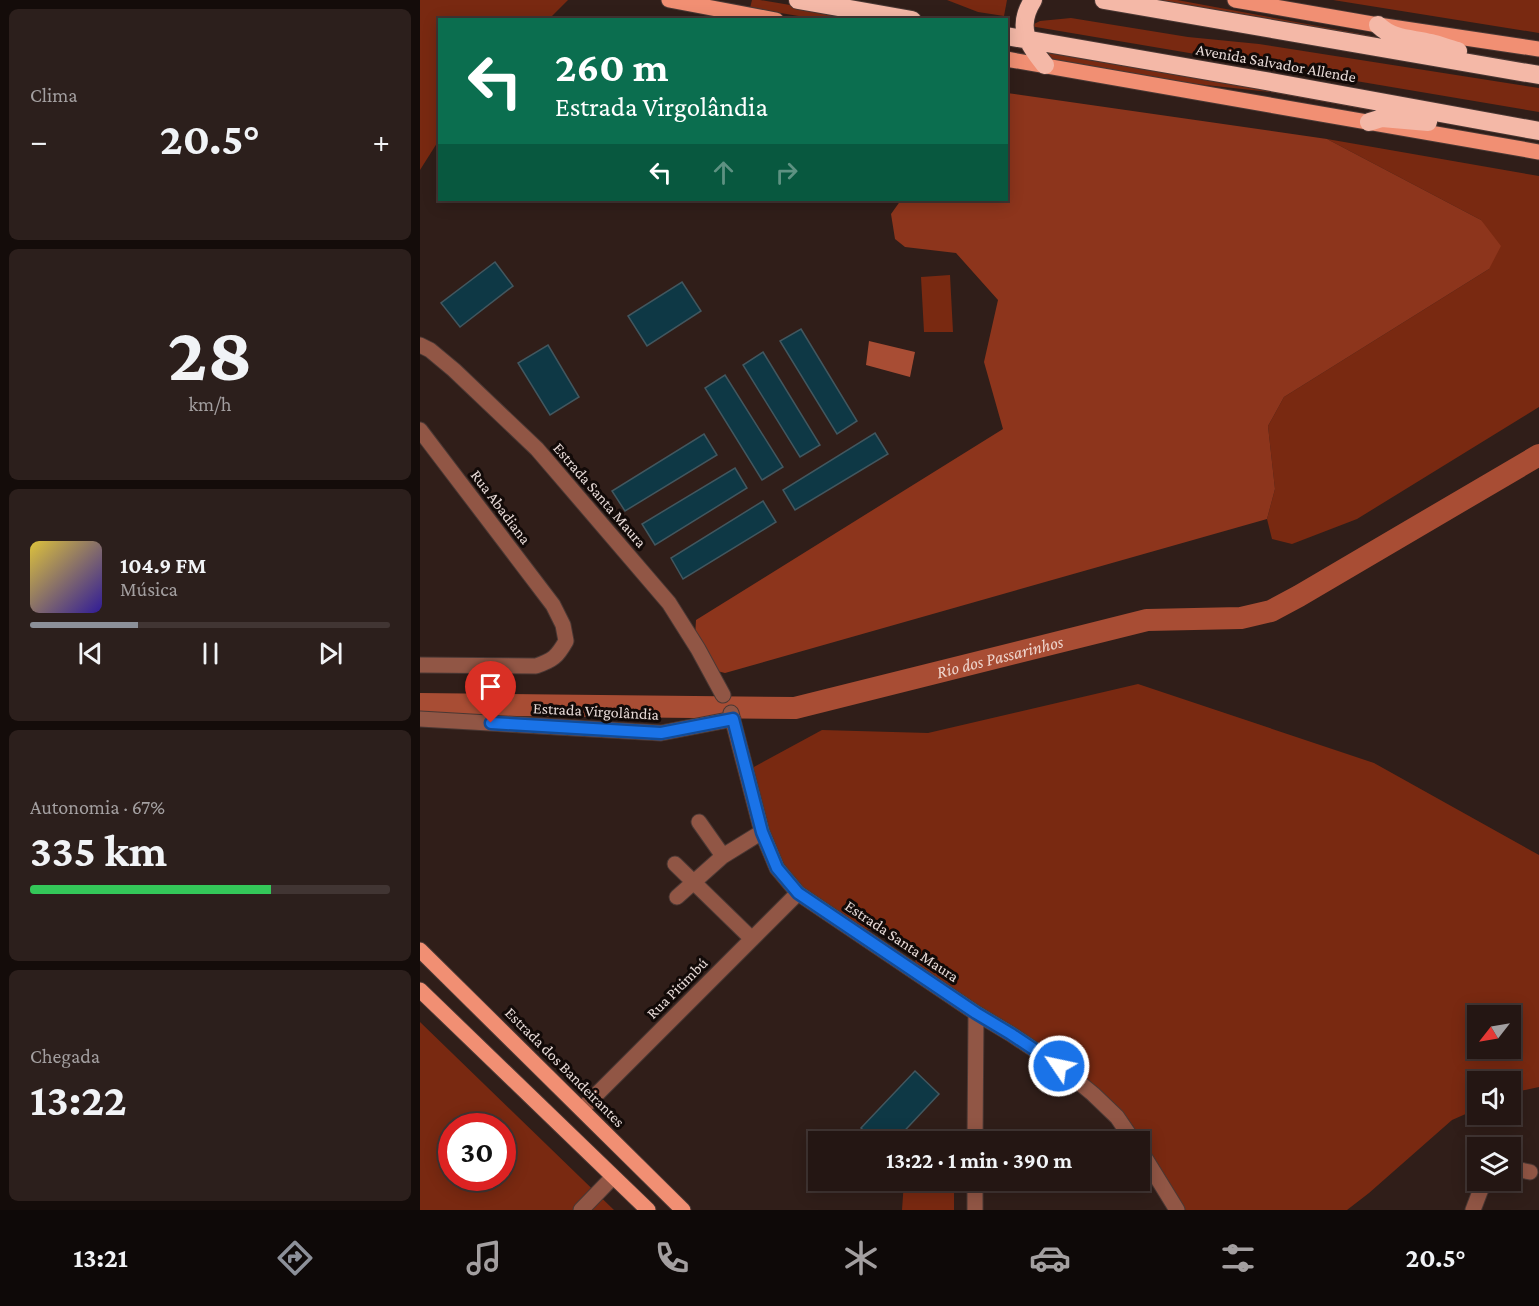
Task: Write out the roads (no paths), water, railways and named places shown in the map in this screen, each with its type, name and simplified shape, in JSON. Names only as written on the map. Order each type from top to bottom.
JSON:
[{"type":"highway","points":[[798,0],[901,18]]},
{"type":"highway","points":[[1033,0],[1024,21],[1027,39],[1046,65]]},
{"type":"highway","name":"Avenida Salvador Allende","points":[[1104,0],[1537,74]]},
{"type":"highway","points":[[1378,25],[1395,37],[1432,43],[1537,74]]},
{"type":"highway","name":"Avenida Salvador Allende","points":[[1008,36],[1539,131]]},
{"type":"highway","points":[[1369,122],[1382,118],[1397,118],[1480,127],[1504,125]]},
{"type":"main road","points":[[669,0],[765,18]]},
{"type":"main road","points":[[1235,0],[1539,50]]},
{"type":"main road","points":[[1008,59],[1539,152]]},
{"type":"main road","name":"Estrada dos Bandeirantes","points":[[420,950],[683,1210]]},
{"type":"main road","points":[[420,990],[648,1210]]},
{"type":"main road","points":[[451,1020],[462,1024],[475,1019],[476,1012],[471,1000]]},
{"type":"street","name":"Estrada Santa Maura","points":[[420,345],[430,350],[454,370],[537,449],[669,603],[723,695]]},
{"type":"street","name":"Rua Abadiana","points":[[420,430],[553,605],[563,625],[566,641],[551,661],[536,666],[420,665]]},
{"type":"street","name":"Estrada Santa Maura","points":[[732,716],[762,832],[777,868],[798,893],[1059,1066],[1101,1102],[1126,1131]]},
{"type":"street","name":"Estrada Virgolândia","points":[[420,720],[661,733],[732,716]]},
{"type":"street","points":[[699,822],[723,856]]},
{"type":"street","points":[[677,897],[723,856],[762,832]]},
{"type":"street","points":[[675,864],[752,939]]},
{"type":"street","name":"Rua Pitimbú","points":[[582,1109],[798,893]]},
{"type":"street","points":[[975,1131],[976,1013]]},
{"type":"street","points":[[1150,1166],[1177,1210]]},
{"type":"street","points":[[1521,1170],[1530,1172]]},
{"type":"street","points":[[581,1210],[613,1177]]},
{"type":"street","points":[[975,1191],[975,1210]]},
{"type":"street","points":[[1473,1210],[1480,1191]]},
{"type":"waterway","name":"Rio dos Passarinhos","points":[[420,704],[795,708],[1147,620],[1241,618],[1271,611],[1299,596],[1539,455]]}]
